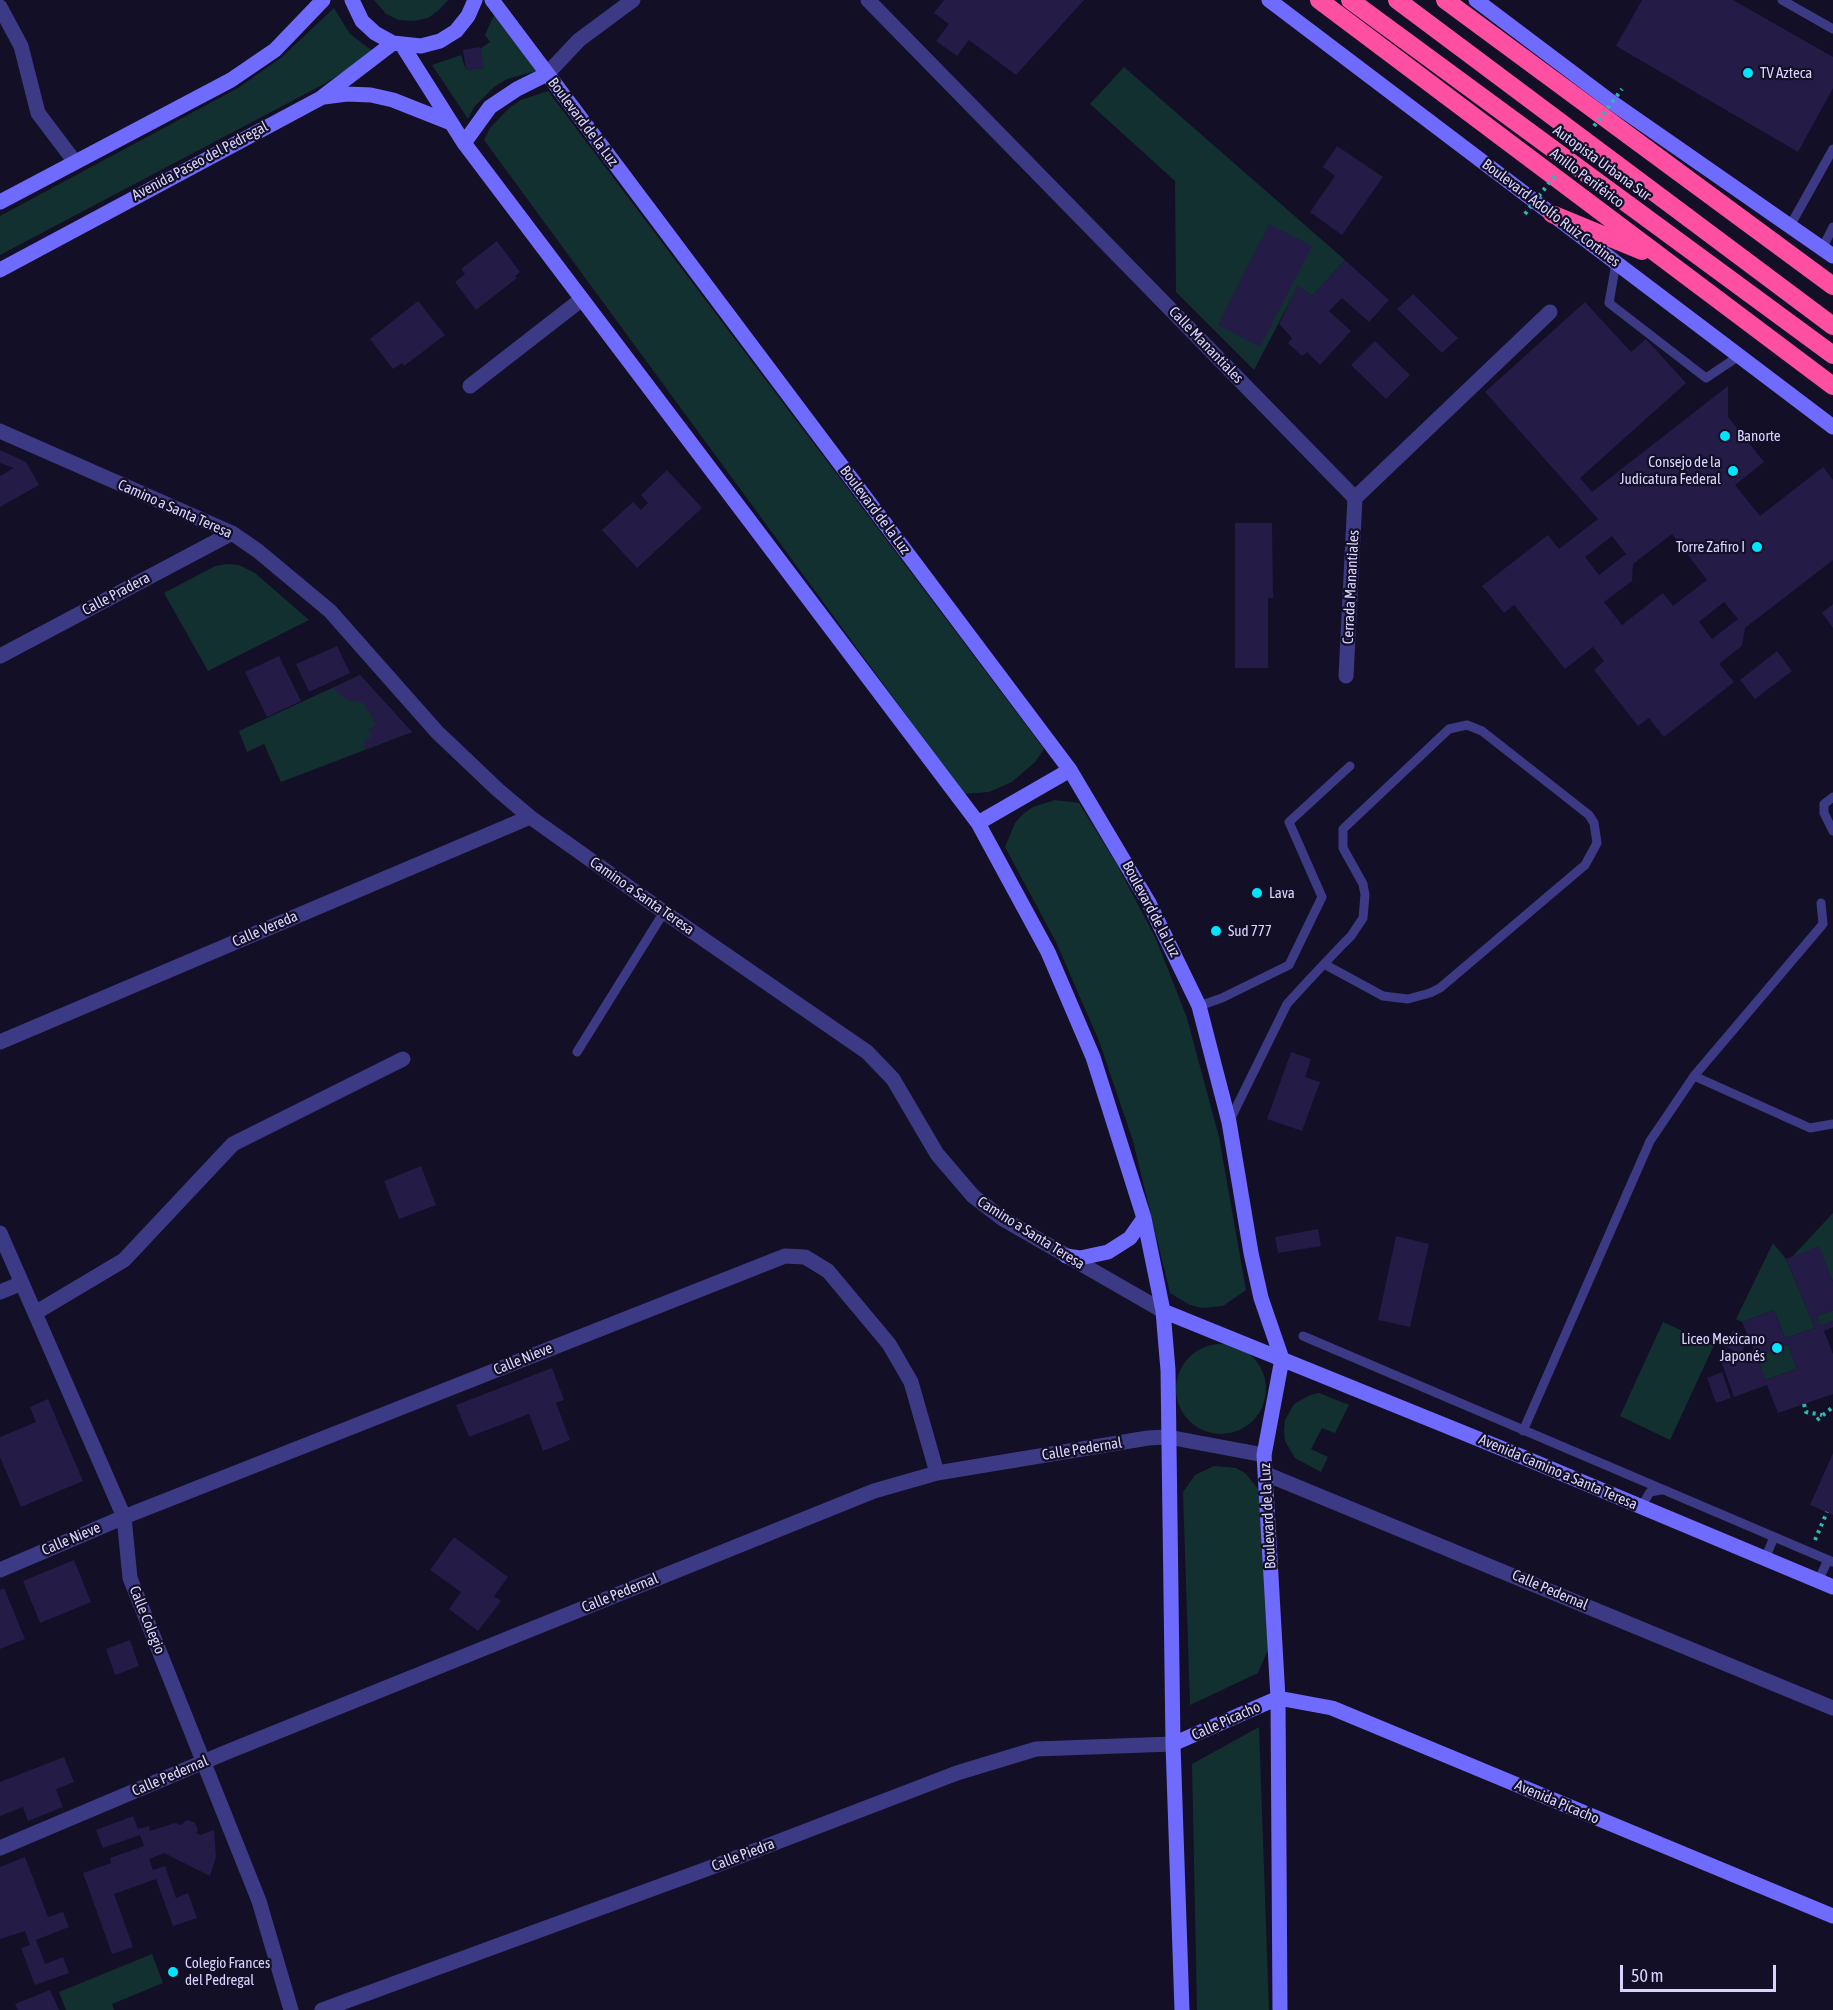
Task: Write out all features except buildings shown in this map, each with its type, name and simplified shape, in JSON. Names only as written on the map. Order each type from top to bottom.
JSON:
[{"type":"highway","name":"Anillo Periférico","points":[[1320,0],[1833,386]]},
{"type":"highway","name":"Autopista Urbana Sur","points":[[1350,0],[1833,355]]},
{"type":"highway","name":"Autopista Urbana Sur","points":[[1398,0],[1833,326]]},
{"type":"highway","points":[[1445,0],[1833,286]]},
{"type":"highway","points":[[1552,214],[1667,261]]},
{"type":"street","points":[[0,202],[246,71],[275,50],[323,0]]},
{"type":"street","points":[[352,0],[362,21],[375,33],[398,44],[421,46],[440,41],[456,31],[468,16],[475,0]]},
{"type":"street","name":"Boulevard de la Luz","points":[[492,0],[1070,770],[1149,903],[1199,1006],[1229,1122],[1261,1298],[1282,1359],[1264,1455],[1278,1698],[1280,2010]]},
{"type":"street","points":[[464,143],[490,107],[517,89],[547,75],[579,40],[633,0]]},
{"type":"street","name":"Calle Manantiales","points":[[868,0],[1355,498]]},
{"type":"street","name":"Boulevard Adolfo Ruiz Cortines","points":[[1269,0],[1833,427]]},
{"type":"street","points":[[1476,0],[1610,101],[1828,253]]},
{"type":"street","points":[[0,7],[21,46],[38,113],[75,162]]},
{"type":"street","points":[[398,44],[464,143],[978,822],[1048,952],[1072,1004],[1109,1101],[1144,1218],[1163,1311],[1168,1370],[1173,1744],[1182,2010]]},
{"type":"street","name":"Avenida Paseo del Pedregal","points":[[0,270],[321,98],[398,44]]},
{"type":"street","points":[[321,98],[347,94],[371,95],[393,100],[451,123]]},
{"type":"street","points":[[470,386],[582,299]]},
{"type":"street","points":[[1355,498],[1551,312]]},
{"type":"street","name":"Camino a Santa Teresa","points":[[0,431],[232,533],[285,572],[330,611],[437,732],[530,817],[867,1052],[893,1079],[937,1154],[959,1182],[987,1208],[1163,1311],[1282,1359]]},
{"type":"street","name":"Cerrada Manantiales","points":[[1346,676],[1355,498]]},
{"type":"street","name":"Calle Pradera","points":[[0,656],[232,533]]},
{"type":"street","points":[[978,822],[1070,770]]},
{"type":"street","name":"Calle Vereda","points":[[0,1042],[530,817]]},
{"type":"street","points":[[35,1313],[124,1260],[233,1144],[403,1059]]},
{"type":"street","points":[[1066,1256],[1080,1258],[1108,1252],[1130,1238],[1144,1218]]},
{"type":"street","name":"Calle Colegio","points":[[0,1233],[124,1517],[130,1578],[259,1901],[291,2010]]},
{"type":"street","name":"Calle Nieve","points":[[0,1570],[124,1517],[785,1256],[805,1257],[828,1271],[889,1344],[910,1382],[937,1473]]},
{"type":"street","points":[[0,1292],[22,1283]]},
{"type":"street","name":"Avenida Camino a Santa Teresa","points":[[1282,1359],[1826,1584]]},
{"type":"street","name":"Calle Pedernal","points":[[0,1848],[205,1762],[860,1496],[937,1473],[1148,1438],[1168,1437],[1264,1455]]},
{"type":"street","name":"Calle Pedernal","points":[[1266,1474],[1833,1708]]},
{"type":"street","name":"Calle Picacho","points":[[1173,1744],[1278,1698]]},
{"type":"street","name":"Avenida Picacho","points":[[1278,1698],[1332,1708],[1833,1916]]},
{"type":"street","name":"Calle Piedra","points":[[322,2010],[712,1867],[957,1773],[1036,1749],[1173,1744]]},
{"type":"lane","points":[[1782,0],[1833,29]]},
{"type":"lane","points":[[1790,226],[1833,149]]},
{"type":"lane","points":[[1828,253],[1833,227]]},
{"type":"lane","points":[[1616,263],[1609,303],[1706,378],[1739,356]]},
{"type":"lane","points":[[1229,1122],[1287,1004],[1358,927],[1365,907],[1363,884],[1343,848],[1343,829],[1449,729],[1467,725],[1482,731],[1589,815],[1594,823],[1597,843],[1585,865],[1440,988],[1408,999],[1383,996],[1324,964]]},
{"type":"lane","points":[[1199,1006],[1222,998],[1289,965],[1322,897],[1289,822],[1350,766]]},
{"type":"lane","points":[[1833,797],[1824,804],[1824,813],[1833,831]]},
{"type":"lane","points":[[1523,1431],[1650,1141],[1694,1076],[1823,924],[1821,903]]},
{"type":"lane","points":[[577,1052],[664,912]]},
{"type":"lane","points":[[1694,1076],[1810,1128],[1833,1124]]},
{"type":"lane","points":[[1303,1336],[1831,1561],[1826,1584]]},
{"type":"lane","points":[[1641,1507],[1650,1492],[1661,1490]]},
{"type":"lane","points":[[1765,1559],[1774,1537]]},
{"type":"path","points":[[1804,1404],[1806,1412],[1822,1415]]},
{"type":"path","points":[[1817,1420],[1833,1407]]},
{"type":"path","points":[[1810,1552],[1827,1512]]},
{"type":"green space","points":[[374,0],[448,0],[428,18],[414,21],[399,20],[386,14]]},
{"type":"green space","points":[[334,8],[350,34],[374,52],[326,83],[0,255],[0,216],[238,88],[282,57]]},
{"type":"green space","points":[[494,15],[536,71],[507,79],[494,87],[474,107],[468,119],[432,65],[461,55],[466,70],[483,68],[480,49],[490,42],[485,35]]},
{"type":"green space","points":[[1124,67],[1345,260],[1312,296],[1298,286],[1254,370],[1176,292],[1175,181],[1090,104]]},
{"type":"green space","points":[[548,91],[1044,749],[1035,762],[1012,782],[989,792],[964,794],[484,140],[490,128],[509,108],[521,100]]},
{"type":"green space","points":[[239,565],[255,573],[309,620],[208,671],[164,593],[215,566]]},
{"type":"green space","points":[[360,675],[412,732],[281,782],[264,744],[247,752],[239,731]]},
{"type":"green space","points":[[1055,800],[1079,803],[1116,863],[1156,939],[1187,1018],[1219,1137],[1246,1290],[1223,1306],[1202,1308],[1190,1305],[1170,1293],[1133,1141],[1099,1041],[1056,942],[1005,847],[1015,823],[1023,814],[1033,807]]},
{"type":"green space","points":[[1833,1213],[1833,1282],[1819,1247],[1792,1257]]},
{"type":"green space","points":[[1773,1243],[1786,1259],[1815,1328],[1785,1338],[1774,1310],[1742,1322],[1736,1319]]},
{"type":"green space","points":[[1833,1310],[1833,1321],[1821,1326],[1816,1316]]},
{"type":"green space","points":[[1663,1322],[1714,1345],[1670,1440],[1620,1416]]},
{"type":"green space","points":[[1221,1344],[1238,1347],[1253,1357],[1263,1372],[1266,1389],[1263,1406],[1253,1421],[1238,1431],[1221,1434],[1204,1431],[1189,1421],[1179,1406],[1176,1389],[1179,1372],[1189,1357],[1204,1347]]},
{"type":"green space","points":[[1788,1344],[1797,1369],[1765,1380],[1757,1356]]},
{"type":"green space","points":[[1319,1393],[1349,1405],[1335,1433],[1322,1428],[1311,1449],[1328,1457],[1321,1472],[1295,1458],[1285,1441],[1284,1430],[1285,1420],[1294,1404]]},
{"type":"green space","points":[[1214,1466],[1236,1468],[1245,1473],[1259,1490],[1271,1643],[1258,1673],[1190,1705],[1183,1492],[1195,1475]]},
{"type":"green space","points":[[1259,1727],[1269,2010],[1197,2010],[1192,1764]]},
{"type":"green space","points":[[152,1954],[163,1983],[112,2004],[114,2010],[66,2010],[59,1992]]},
{"type":"place","name":"TV Azteca","points":[[1748,73]]},
{"type":"place","name":"Banorte","points":[[1725,436]]},
{"type":"place","name":"Consejo de la Judicatura Federal","points":[[1733,471]]},
{"type":"place","name":"Torre Zafiro I","points":[[1757,547]]},
{"type":"place","name":"Lava","points":[[1257,893]]},
{"type":"place","name":"Sud 777","points":[[1216,931]]},
{"type":"place","name":"Liceo Mexicano Japonés","points":[[1777,1348]]},
{"type":"place","name":"Colegio Frances del Pedregal","points":[[173,1972]]}]
